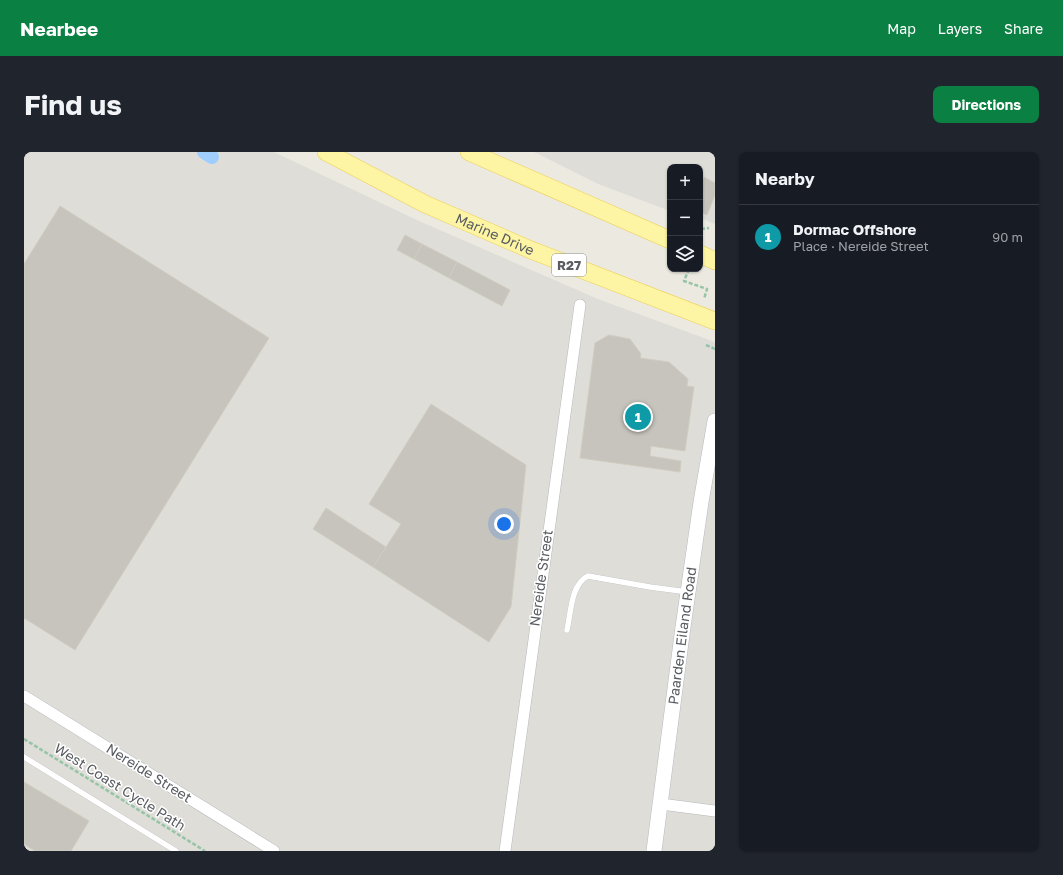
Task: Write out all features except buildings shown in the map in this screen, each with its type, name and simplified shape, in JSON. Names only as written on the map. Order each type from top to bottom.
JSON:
[{"type":"main road","name":"Marine Drive","points":[[326,152],[425,204],[531,250],[715,321]]},
{"type":"main road","points":[[469,152],[667,239]]},
{"type":"main road","points":[[703,255],[715,261]]},
{"type":"street","name":"Nereide Street","points":[[504,851],[580,305]]},
{"type":"street","name":"Paarden Eiland Road","points":[[654,851],[688,592],[715,425]]},
{"type":"street","name":"Nereide Street","points":[[24,696],[274,851]]},
{"type":"street","points":[[661,804],[715,811]]},
{"type":"lane","points":[[567,630],[577,585],[582,579],[588,576],[688,592]]},
{"type":"lane","points":[[24,757],[176,851]]},
{"type":"path","points":[[703,229],[709,228]]},
{"type":"path","points":[[688,272],[684,281],[707,289],[704,299]]},
{"type":"path","points":[[706,345],[715,349]]},
{"type":"path","name":"West Coast Cycle Path","points":[[24,739],[205,851]]},
{"type":"shaded area","points":[[24,152],[274,152],[417,220],[598,299],[715,342],[715,851],[24,851]]},
{"type":"shaded area","points":[[534,152],[715,152],[715,224],[703,219],[703,164],[667,164],[667,210],[598,184]]},
{"type":"waterway","points":[[204,152],[212,157]]},
{"type":"place","name":"Dormac Offshore","points":[[638,417]]}]
